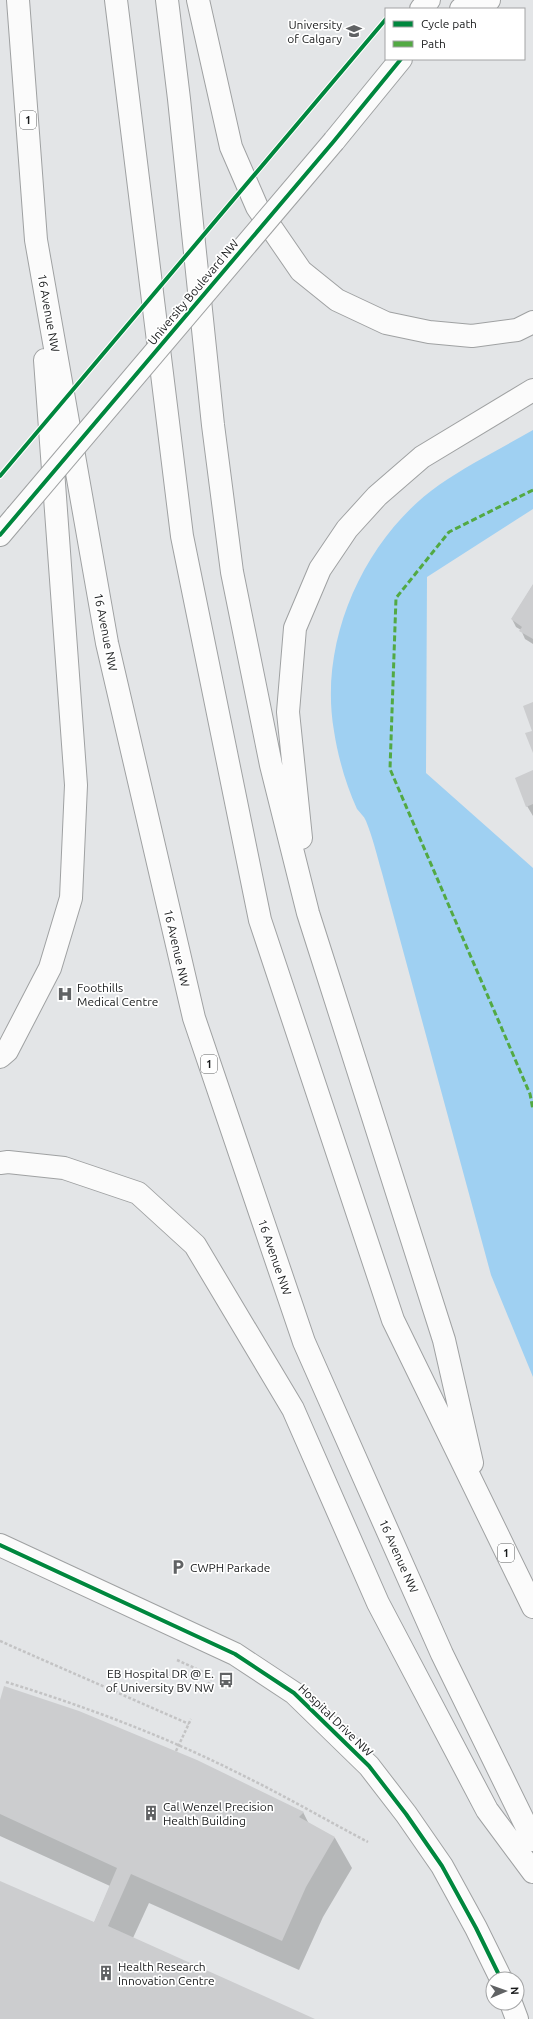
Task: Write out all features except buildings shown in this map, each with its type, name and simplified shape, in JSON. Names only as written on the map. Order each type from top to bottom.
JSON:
[{"type":"main road","name":"16 Avenue NW","points":[[18,0],[36,240],[107,644],[194,1018],[304,1342],[442,1654],[533,1840]]},
{"type":"main road","name":"1","points":[[116,0],[182,536],[260,920],[393,1320],[533,1607]]},
{"type":"main road","points":[[167,0],[180,107],[213,425],[232,572],[271,765],[308,912],[444,1340],[480,1499]]},
{"type":"main road","points":[[198,0],[231,147],[257,207],[302,271],[337,300],[386,323],[429,332],[472,336],[516,330],[533,322]]},
{"type":"main road","points":[[422,8],[429,0]]},
{"type":"main road","points":[[461,8],[468,0]]},
{"type":"main road","points":[[463,8],[489,0]]},
{"type":"main road","name":"University Boulevard NW","points":[[0,535],[402,60]]},
{"type":"main road","points":[[0,1057],[7,1051],[50,968],[71,898],[76,785],[36,240]]},
{"type":"main road","points":[[308,912],[288,712],[296,628],[320,569],[347,529],[377,496],[422,457],[533,390]]},
{"type":"main road","points":[[0,1163],[8,1162],[64,1168],[138,1193],[195,1245],[294,1409],[378,1603],[487,1810],[533,1872]]},
{"type":"main road","name":"Hospital Drive NW","points":[[0,1545],[235,1654],[294,1693],[369,1766],[406,1814],[442,1866],[476,1928],[497,1971]]},
{"type":"path","points":[[0,1641],[188,1724]]},
{"type":"path","points":[[177,1660],[212,1676],[204,1694]]},
{"type":"path","points":[[6,1682],[44,1694],[145,1731],[179,1746],[242,1774],[368,1842]]},
{"type":"path","points":[[176,1751],[191,1719]]},
{"type":"shaded area","points":[[533,430],[533,509],[427,577],[426,773],[533,868],[533,1377],[491,1275],[375,847],[366,821],[357,809],[349,790],[343,771],[334,731],[331,696],[333,661],[341,627],[353,593],[369,562],[389,533],[413,507],[450,477]]},
{"type":"marked path","points":[[533,490],[449,532],[396,598],[390,769],[530,1094],[533,1110]]},
{"type":"cycle path","points":[[0,476],[385,20]]},
{"type":"cycle path","points":[[0,535],[334,141],[400,60]]},
{"type":"cycle path","points":[[0,1545],[235,1654],[294,1693],[369,1766],[406,1814],[442,1866],[476,1928],[497,1971]]},
{"type":"place","name":"University of Calgary","points":[[354,31]]},
{"type":"place","name":"Foothills Medical Centre","points":[[65,994]]},
{"type":"place","name":"CWPH Parkade","points":[[178,1567]]},
{"type":"place","name":"EB Hospital DR @ E. of University BV NW","points":[[226,1680]]},
{"type":"place","name":"Cal Wenzel Precision Health Building","points":[[151,1813]]},
{"type":"place","name":"Health Research Innovation Centre","points":[[106,1973]]}]
